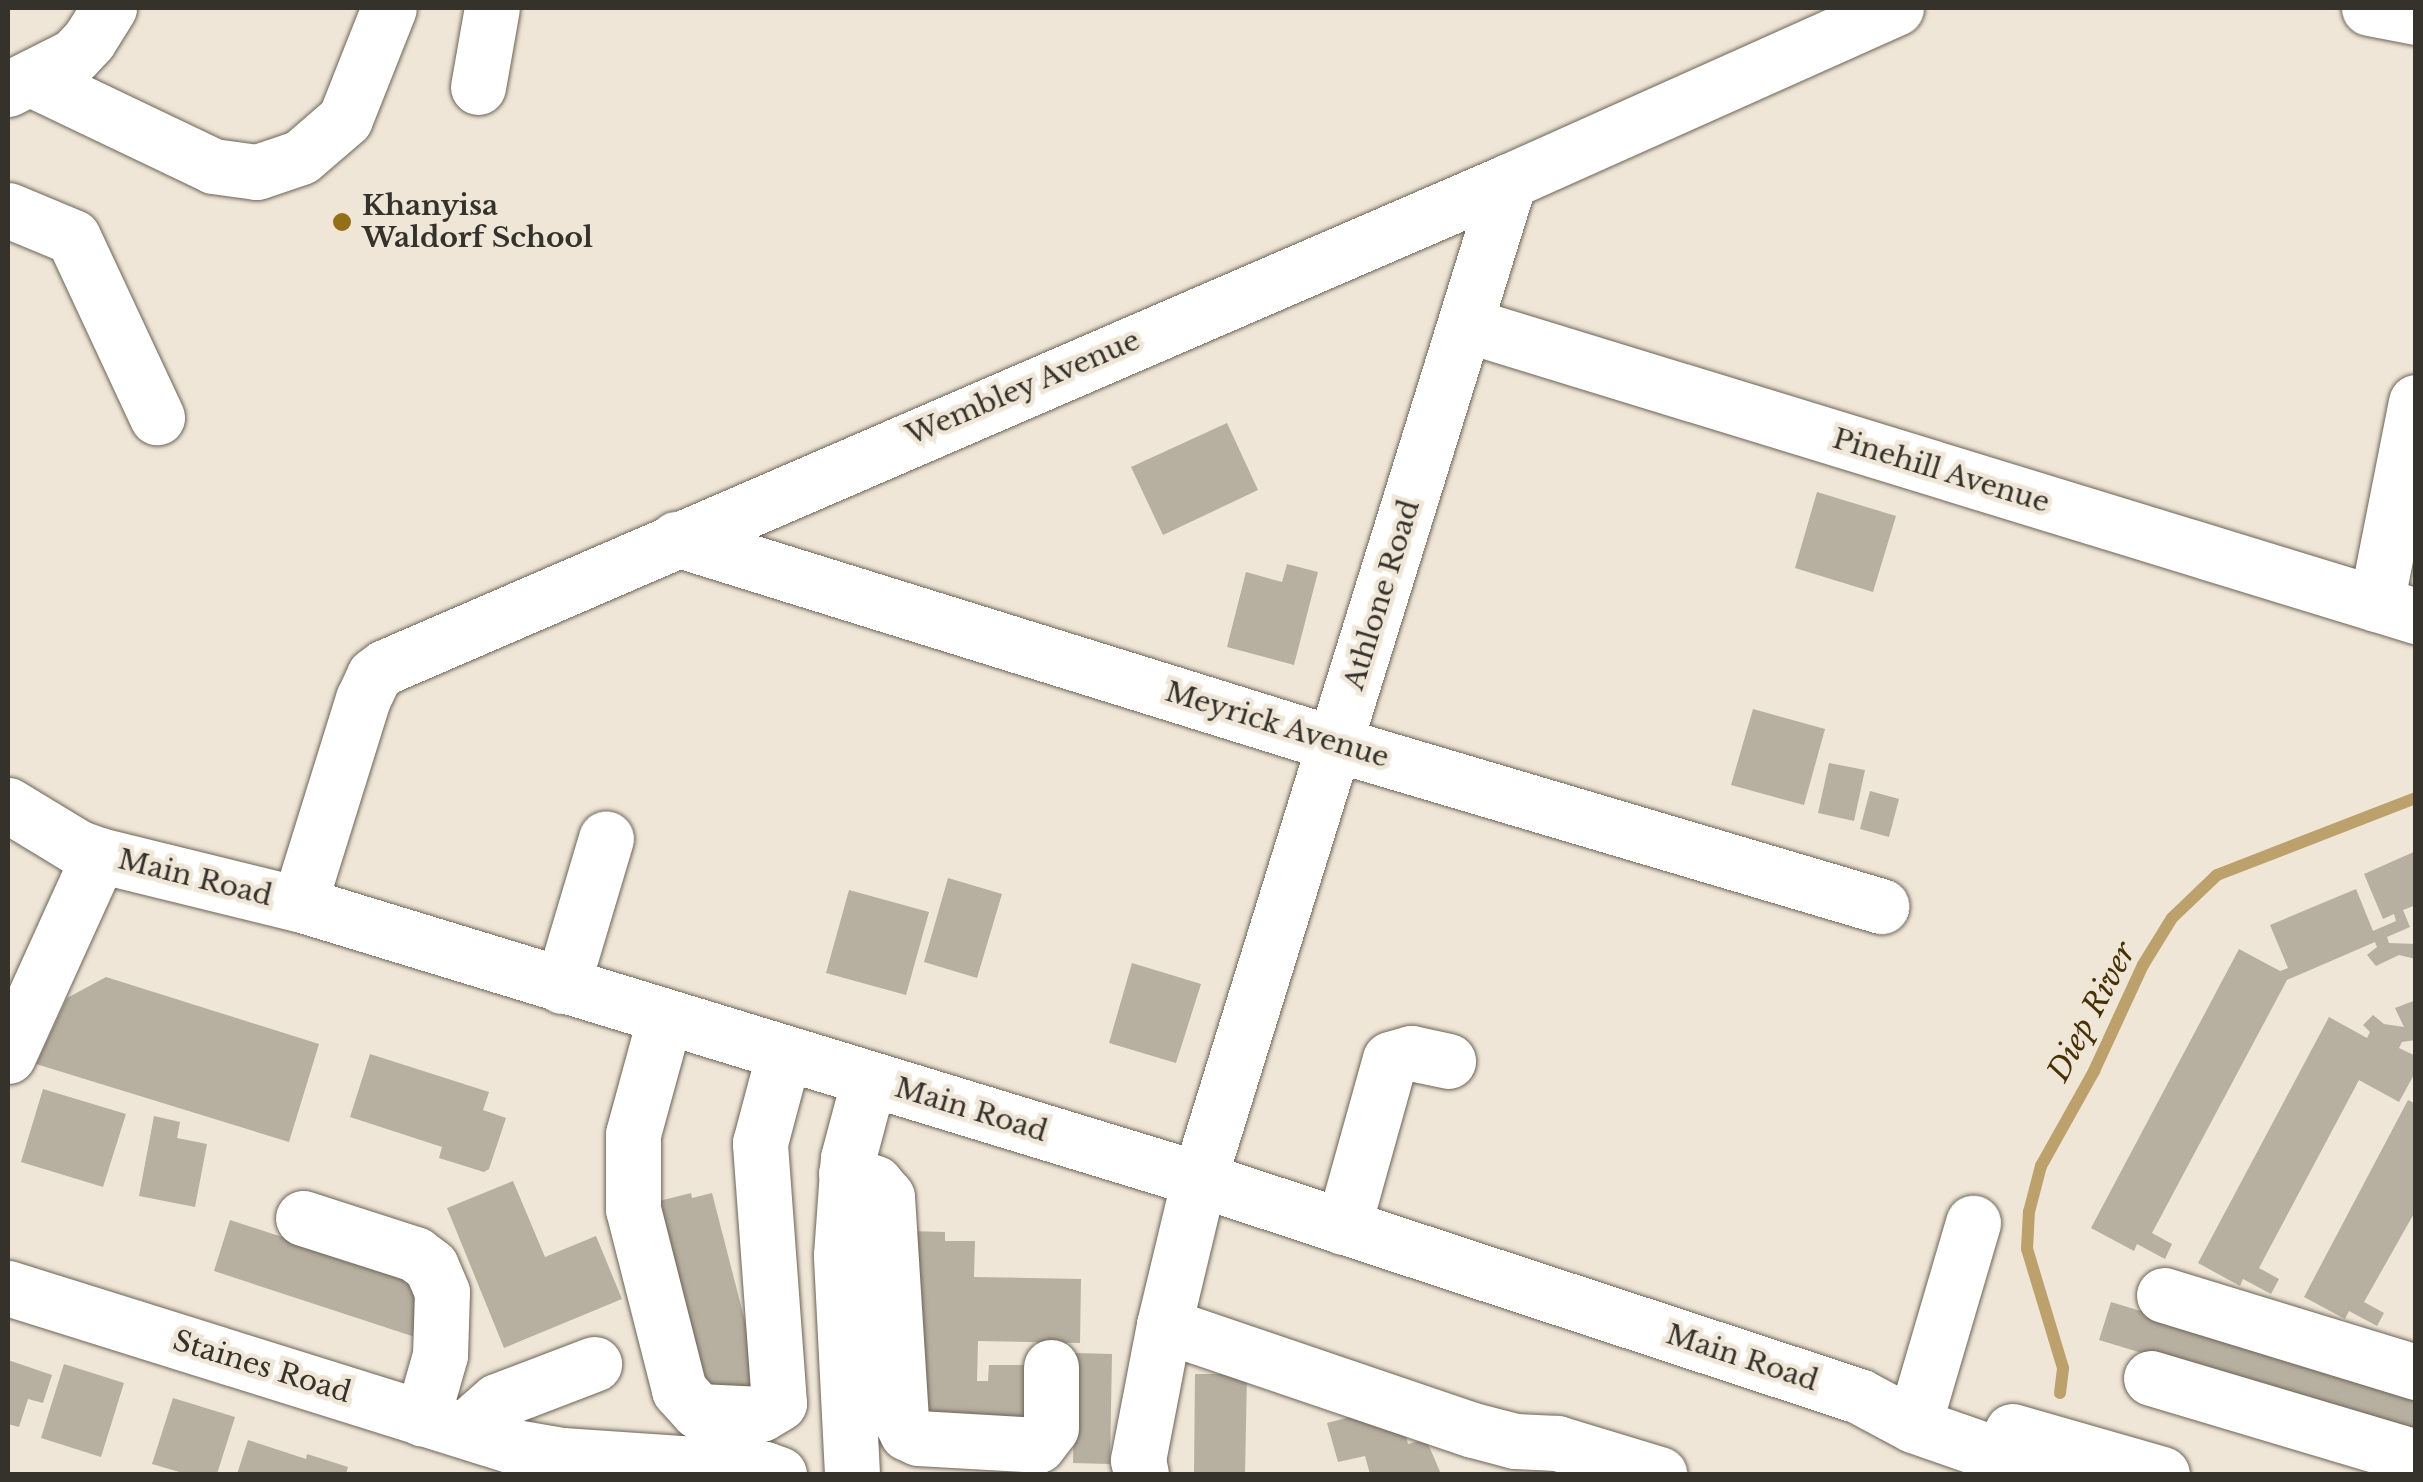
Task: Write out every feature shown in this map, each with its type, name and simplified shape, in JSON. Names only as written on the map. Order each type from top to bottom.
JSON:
[{"type":"street","points":[[19,84],[74,56],[108,8]]},
{"type":"street","points":[[19,84],[213,166],[235,171],[268,170],[318,146],[346,119],[388,8]]},
{"type":"street","points":[[478,87],[492,8]]},
{"type":"street","name":"Wembley Avenue","points":[[298,904],[374,675],[384,666],[1509,181],[1896,8]]},
{"type":"street","points":[[2368,8],[2416,17]]},
{"type":"street","name":"Athlone Road","points":[[1141,1474],[1138,1460],[1164,1325],[1199,1179],[1509,181]]},
{"type":"street","points":[[8,210],[73,236],[157,417]]},
{"type":"street","name":"Pinehill Avenue","points":[[1467,325],[2396,610]]},
{"type":"street","points":[[2396,610],[2416,402]]},
{"type":"street","name":"Meyrick Avenue","points":[[676,539],[1335,744],[1881,906]]},
{"type":"street","name":"Main Road","points":[[8,804],[88,851]]},
{"type":"street","points":[[562,986],[606,838]]},
{"type":"street","name":"Main Road","points":[[8,851],[88,851],[298,904],[1199,1179],[1858,1396],[1913,1425],[1996,1441],[2066,1462],[2162,1474]]},
{"type":"street","points":[[8,1056],[88,851]]},
{"type":"street","points":[[665,1017],[633,1134],[634,1209],[679,1390],[698,1411],[761,1414],[779,1403],[760,1143],[784,1053]]},
{"type":"street","points":[[1343,1227],[1390,1059],[1411,1052],[1448,1061]]},
{"type":"street","points":[[852,1474],[842,1255],[846,1173],[869,1079]]},
{"type":"street","points":[[846,1173],[876,1183],[886,1197],[902,1421],[907,1433],[918,1438],[1038,1445],[1051,1428],[1051,1366]]},
{"type":"street","points":[[303,1218],[416,1254],[432,1266],[442,1292],[444,1424],[594,1364]]},
{"type":"street","points":[[1920,1403],[1973,1222]]},
{"type":"street","name":"Staines Road","points":[[8,1288],[549,1459],[765,1469],[779,1474]]},
{"type":"street","points":[[2164,1296],[2416,1372]]},
{"type":"street","points":[[1164,1325],[1476,1452],[1518,1441],[1557,1443],[1639,1472]]},
{"type":"street","points":[[2151,1378],[2416,1457]]},
{"type":"street","name":"Main Road","points":[[1858,1396],[1920,1403],[1996,1441]]},
{"type":"building","points":[[1227,423],[1258,490],[1163,535],[1131,467]]},
{"type":"building","points":[[1817,492],[1896,516],[1873,592],[1795,568]]},
{"type":"building","points":[[1287,564],[1318,572],[1294,665],[1227,647],[1246,572],[1282,582]]},
{"type":"building","points":[[1753,709],[1825,729],[1804,805],[1731,785]]},
{"type":"building","points":[[1829,763],[1865,770],[1854,821],[1818,813]]},
{"type":"building","points":[[1870,791],[1899,799],[1889,837],[1860,829]]},
{"type":"building","points":[[2416,851],[2416,905],[2403,910],[2410,927],[2387,937],[2389,943],[2416,944],[2416,959],[2399,955],[2376,966],[2367,955],[2377,947],[2375,942],[2287,980],[2152,1233],[2172,1244],[2165,1259],[2137,1244],[2134,1251],[2091,1228],[2239,949],[2280,971],[2288,968],[2270,925],[2356,889],[2373,931],[2396,921],[2394,914],[2383,919],[2364,874]]},
{"type":"building","points":[[948,878],[1002,894],[977,978],[924,962]]},
{"type":"building","points":[[849,890],[929,912],[906,995],[826,973]]},
{"type":"building","points":[[1132,963],[1201,984],[1176,1063],[1109,1043]]},
{"type":"building","points":[[106,977],[319,1044],[289,1142],[36,1064],[67,998]]},
{"type":"building","points":[[2416,1000],[2416,1040],[2402,1042],[2399,1048],[2416,1056],[2416,1071],[2399,1102],[2359,1080],[2259,1268],[2279,1279],[2271,1294],[2243,1279],[2240,1286],[2198,1263],[2329,1017],[2367,1038],[2370,1032],[2363,1025],[2373,1015],[2384,1024],[2404,1027],[2395,1008]]},
{"type":"building","points":[[370,1054],[489,1092],[483,1110],[506,1118],[489,1169],[484,1172],[439,1158],[442,1147],[350,1117]]},
{"type":"building","points":[[43,1089],[126,1114],[103,1187],[21,1162]]},
{"type":"building","points":[[2408,1100],[2416,1104],[2416,1210],[2364,1302],[2384,1313],[2377,1326],[2349,1311],[2345,1319],[2304,1297]]},
{"type":"building","points":[[154,1116],[180,1122],[177,1138],[207,1144],[195,1207],[139,1196]]},
{"type":"building","points":[[513,1181],[545,1257],[596,1236],[622,1299],[504,1348],[447,1208]]},
{"type":"building","points":[[691,1193],[692,1198],[712,1193],[764,1395],[697,1400],[647,1204]]},
{"type":"building","points":[[230,1220],[432,1286],[415,1337],[214,1271]]},
{"type":"building","points":[[908,1231],[945,1232],[945,1241],[975,1241],[974,1277],[1081,1279],[1080,1343],[978,1341],[977,1381],[988,1381],[989,1365],[1029,1365],[1027,1431],[913,1420]]},
{"type":"building","points":[[2111,1302],[2416,1394],[2416,1436],[2099,1340]]},
{"type":"building","points":[[1075,1353],[1112,1354],[1110,1464],[1073,1463]]},
{"type":"building","points":[[8,1360],[52,1375],[43,1403],[28,1399],[19,1427],[8,1424]]},
{"type":"building","points":[[64,1364],[124,1383],[101,1457],[41,1438]]},
{"type":"building","points":[[1195,1374],[1247,1374],[1245,1474],[1194,1474]]},
{"type":"building","points":[[173,1398],[235,1417],[217,1474],[186,1474],[152,1464]]},
{"type":"building","points":[[1361,1414],[1364,1422],[1380,1418],[1402,1421],[1408,1444],[1426,1439],[1441,1474],[1370,1474],[1365,1456],[1338,1462],[1327,1423]]},
{"type":"building","points":[[248,1440],[306,1459],[307,1454],[348,1467],[346,1474],[237,1474]]},
{"type":"waterway","name":"Diep River","points":[[2060,1393],[2063,1368],[2027,1249],[2029,1212],[2041,1166],[2094,1071],[2143,965],[2172,918],[2217,875],[2416,798]]},
{"type":"place","name":"Khanyisa Waldorf School","points":[[342,222]]}]
